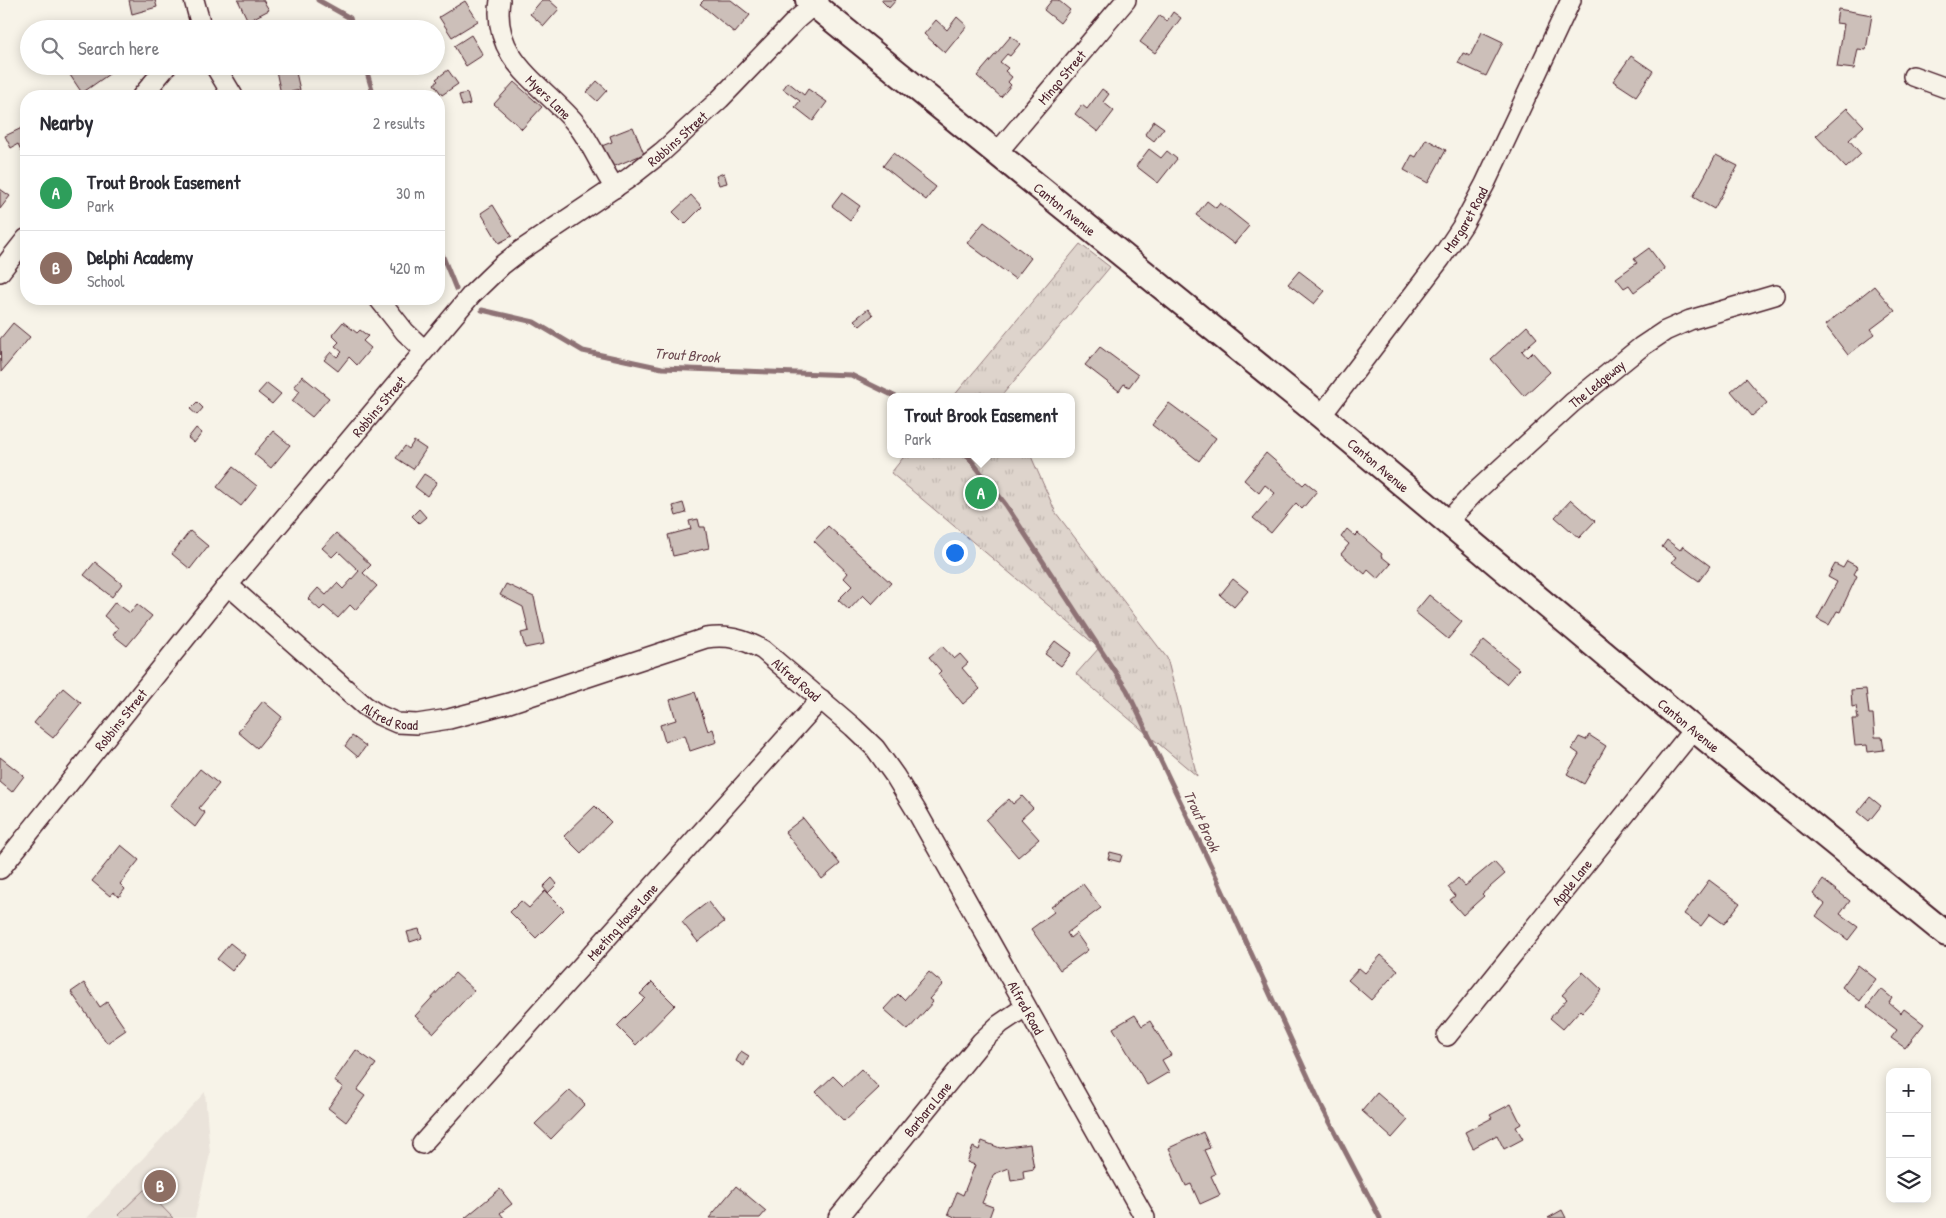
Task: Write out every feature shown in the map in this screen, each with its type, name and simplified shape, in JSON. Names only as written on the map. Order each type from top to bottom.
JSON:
[{"type":"main road","name":"Canton Avenue","points":[[814,1],[996,154],[1321,416],[1694,729],[1946,934]]},
{"type":"street","points":[[194,0],[200,20]]},
{"type":"street","name":"Myers Lane","points":[[500,0],[498,19],[502,39],[512,58],[577,125],[615,188]]},
{"type":"street","name":"Mingo Street","points":[[996,154],[1126,0]]},
{"type":"street","name":"Margaret Road","points":[[1321,416],[1441,258],[1463,225],[1490,174],[1571,0]]},
{"type":"street","name":"Robbins Street","points":[[0,869],[228,586],[458,308],[502,265],[536,239],[615,188],[662,152],[739,81],[814,1]]},
{"type":"street","points":[[147,90],[160,75]]},
{"type":"street","points":[[220,75],[229,90]]},
{"type":"street","points":[[1913,76],[1946,88]]},
{"type":"street","points":[[0,272],[20,247]]},
{"type":"street","name":"The Ledgeway","points":[[1447,522],[1473,494],[1566,408],[1641,346],[1690,320],[1775,294]]},
{"type":"street","points":[[383,305],[405,332],[424,350]]},
{"type":"street","name":"Alfred Road","points":[[228,586],[365,706],[378,715],[396,723],[429,722],[509,703],[696,640],[724,636],[744,640],[763,650],[864,737],[895,776],[1145,1218]]},
{"type":"street","name":"Meeting House Lane","points":[[422,1144],[821,699]]},
{"type":"street","name":"Apple Lane","points":[[1448,1036],[1694,729]]},
{"type":"street","name":"Barbara Lane","points":[[838,1218],[981,1042],[1000,1024],[1025,1007]]},
{"type":"shaded area","points":[[205,1092],[210,1154],[195,1218],[87,1218]]},
{"type":"green space","points":[[1080,244],[1110,267],[1004,393],[956,393]]},
{"type":"green space","points":[[903,458],[1032,458],[1056,513],[1167,658],[1197,776],[1076,674],[1099,648],[891,473]]},
{"type":"green space","points":[[145,1189],[173,1218],[121,1218],[118,1215]]},
{"type":"building","points":[[129,0],[155,0],[157,7],[132,14]]},
{"type":"building","points":[[238,0],[263,0],[269,10],[248,20]]},
{"type":"building","points":[[542,0],[549,0],[559,9],[544,26],[530,14]]},
{"type":"building","points":[[704,0],[731,0],[750,15],[735,33],[700,4]]},
{"type":"building","points":[[881,0],[896,0],[889,8]]},
{"type":"building","points":[[1052,0],[1058,0],[1070,10],[1060,23],[1044,10]]},
{"type":"building","points":[[465,1],[478,21],[452,37],[445,26],[445,20],[441,20],[439,17]]},
{"type":"building","points":[[1838,9],[1872,15],[1866,50],[1858,49],[1854,69],[1837,67],[1844,24],[1836,23]]},
{"type":"building","points":[[1173,12],[1181,18],[1155,53],[1140,42],[1160,15],[1167,21]]},
{"type":"building","points":[[957,17],[967,26],[945,53],[924,34],[936,20],[947,30]]},
{"type":"building","points":[[1482,32],[1503,42],[1486,76],[1458,63],[1463,53],[1470,56]]},
{"type":"building","points":[[471,35],[483,55],[466,66],[454,46]]},
{"type":"building","points":[[1011,36],[1020,44],[1010,56],[1007,54],[1000,62],[1008,68],[1005,71],[1012,77],[1008,82],[1011,85],[1001,97],[977,76]]},
{"type":"building","points":[[1631,56],[1653,71],[1636,96],[1613,81]]},
{"type":"building","points":[[448,70],[458,84],[445,93],[445,90],[438,90],[434,84],[438,81],[436,79],[445,75]]},
{"type":"building","points":[[70,75],[108,75],[86,90],[80,90]]},
{"type":"building","points":[[277,75],[297,75],[300,90],[280,90]]},
{"type":"building","points":[[597,81],[607,90],[597,101],[587,92]]},
{"type":"building","points":[[514,82],[542,107],[522,129],[494,104]]},
{"type":"building","points":[[788,82],[804,95],[808,89],[827,102],[813,121],[795,107],[800,101],[783,89]]},
{"type":"building","points":[[1102,89],[1109,94],[1103,102],[1114,111],[1098,132],[1075,114],[1082,105],[1087,109]]},
{"type":"building","points":[[467,93],[470,104],[462,106],[459,95]]},
{"type":"building","points":[[1847,108],[1864,126],[1849,140],[1861,154],[1846,168],[1816,136]]},
{"type":"building","points":[[1154,121],[1164,128],[1154,141],[1145,134]]},
{"type":"building","points":[[633,127],[644,154],[608,169],[599,147],[612,142],[610,136]]},
{"type":"building","points":[[20,129],[20,148],[18,144],[11,148],[5,136]]},
{"type":"building","points":[[1426,139],[1446,150],[1428,183],[1404,170],[1412,155],[1416,157]]},
{"type":"building","points":[[1149,149],[1161,158],[1167,151],[1177,159],[1158,183],[1136,166]]},
{"type":"building","points":[[893,153],[936,187],[926,200],[883,166]]},
{"type":"building","points":[[1716,155],[1738,166],[1714,209],[1693,197]]},
{"type":"building","points":[[724,173],[727,183],[719,185],[716,176]]},
{"type":"building","points":[[0,189],[10,196],[0,209]]},
{"type":"building","points":[[842,193],[860,206],[850,220],[832,206]]},
{"type":"building","points":[[691,195],[702,207],[685,224],[673,212]]},
{"type":"building","points":[[1207,201],[1216,208],[1220,203],[1249,226],[1234,244],[1196,215]]},
{"type":"building","points":[[493,205],[512,236],[499,243],[481,213]]},
{"type":"building","points":[[984,222],[1031,258],[1015,279],[967,243]]},
{"type":"building","points":[[1649,248],[1665,269],[1634,292],[1629,285],[1624,288],[1616,278],[1637,263],[1634,259]]},
{"type":"building","points":[[1299,271],[1325,291],[1314,304],[1288,284]]},
{"type":"building","points":[[1874,286],[1895,311],[1871,329],[1875,334],[1848,355],[1825,325]]},
{"type":"building","points":[[868,309],[873,315],[860,326],[854,320]]},
{"type":"building","points":[[343,322],[357,333],[360,330],[368,336],[363,341],[371,348],[357,365],[349,357],[338,371],[324,360],[331,352],[337,357],[342,352],[335,346],[339,342],[332,335]]},
{"type":"building","points":[[13,323],[30,337],[1,372],[0,339]]},
{"type":"building","points":[[1527,326],[1537,338],[1522,351],[1527,357],[1532,352],[1550,372],[1524,396],[1491,359]]},
{"type":"building","points":[[1100,347],[1138,375],[1129,387],[1124,384],[1119,391],[1085,365]]},
{"type":"building","points":[[302,376],[329,398],[312,417],[292,401],[300,391],[294,386]]},
{"type":"building","points":[[1746,378],[1767,403],[1752,416],[1731,391]]},
{"type":"building","points":[[267,383],[281,394],[272,404],[258,393]]},
{"type":"building","points":[[197,402],[203,408],[197,415],[190,409]]},
{"type":"building","points":[[1169,403],[1216,438],[1199,461],[1152,425]]},
{"type":"building","points":[[196,428],[202,433],[194,443],[188,438]]},
{"type":"building","points":[[273,431],[290,445],[271,468],[254,454]]},
{"type":"building","points":[[414,441],[426,449],[413,469],[396,458],[405,446],[409,449]]},
{"type":"building","points":[[1266,453],[1303,485],[1306,482],[1317,491],[1302,509],[1296,503],[1271,533],[1253,518],[1275,493],[1265,485],[1259,493],[1244,480]]},
{"type":"building","points":[[233,467],[257,486],[241,506],[217,487]]},
{"type":"building","points":[[424,474],[437,482],[427,496],[415,487]]},
{"type":"building","points":[[1571,500],[1595,521],[1579,538],[1555,517]]},
{"type":"building","points":[[683,503],[686,513],[676,516],[673,506]]},
{"type":"building","points":[[419,509],[426,517],[419,523],[412,516]]},
{"type":"building","points":[[698,519],[700,527],[705,527],[709,548],[673,556],[668,535],[691,529],[689,521]]},
{"type":"building","points":[[828,526],[891,583],[872,604],[863,595],[849,610],[838,600],[852,586],[844,578],[848,573],[814,541]]},
{"type":"building","points":[[1347,529],[1355,536],[1358,533],[1391,564],[1378,579],[1368,570],[1365,574],[1341,554],[1349,544],[1341,537]]},
{"type":"building","points":[[190,531],[208,546],[190,569],[172,554]]},
{"type":"building","points":[[336,533],[371,565],[363,573],[377,586],[355,610],[350,605],[338,618],[324,606],[320,610],[308,599],[318,588],[326,595],[337,583],[343,589],[359,571],[338,551],[332,557],[322,548]]},
{"type":"building","points":[[1667,540],[1680,550],[1683,546],[1710,566],[1699,581],[1672,562],[1676,557],[1662,547]]},
{"type":"building","points":[[1847,561],[1858,567],[1854,574],[1857,576],[1840,612],[1837,611],[1829,625],[1817,619],[1837,582],[1828,577],[1835,564],[1843,568]]},
{"type":"building","points":[[95,562],[122,584],[112,597],[84,575]]},
{"type":"building","points":[[1233,579],[1248,591],[1234,607],[1220,595]]},
{"type":"building","points":[[506,584],[534,597],[544,644],[525,648],[521,633],[529,631],[523,607],[500,595]]},
{"type":"building","points":[[1429,595],[1462,622],[1448,639],[1415,612]]},
{"type":"building","points":[[115,602],[130,613],[137,604],[152,616],[127,646],[113,635],[118,628],[104,616]]},
{"type":"building","points":[[1484,640],[1519,669],[1506,684],[1471,656]]},
{"type":"building","points":[[1055,641],[1071,653],[1061,666],[1045,654]]},
{"type":"building","points":[[942,646],[954,659],[960,654],[968,663],[962,668],[980,689],[963,704],[938,674],[941,671],[929,657]]},
{"type":"building","points":[[63,688],[81,703],[53,738],[34,723]]},
{"type":"building","points":[[1866,689],[1869,714],[1873,714],[1875,737],[1882,737],[1884,750],[1868,752],[1867,745],[1855,746],[1852,719],[1858,719],[1856,706],[1852,707],[1851,690]]},
{"type":"building","points":[[695,692],[708,731],[713,729],[717,742],[690,751],[685,735],[665,742],[660,725],[676,720],[670,700]]},
{"type":"building","points":[[263,701],[282,717],[257,748],[238,732]]},
{"type":"building","points":[[1589,735],[1606,746],[1584,784],[1567,774],[1579,754],[1572,749],[1579,737],[1586,740]]},
{"type":"building","points":[[352,736],[366,746],[358,757],[345,746]]},
{"type":"building","points":[[0,757],[24,776],[12,792],[0,782]]},
{"type":"building","points":[[200,769],[219,784],[199,808],[205,813],[195,827],[170,806]]},
{"type":"building","points":[[1022,796],[1033,808],[1021,819],[1039,839],[1018,857],[986,820],[1009,799],[1013,804]]},
{"type":"building","points":[[1870,797],[1881,806],[1869,821],[1858,812]]},
{"type":"building","points":[[595,806],[611,822],[581,853],[564,836]]},
{"type":"building","points":[[803,818],[840,864],[822,879],[785,832]]},
{"type":"building","points":[[121,845],[139,860],[120,884],[125,889],[119,897],[113,892],[110,896],[92,881]]},
{"type":"building","points":[[1110,852],[1122,855],[1120,862],[1108,859]]},
{"type":"building","points":[[1494,862],[1505,874],[1482,894],[1484,896],[1463,915],[1450,900],[1455,896],[1448,887],[1458,878],[1465,886]]},
{"type":"building","points":[[552,878],[557,884],[548,893],[543,887]]},
{"type":"building","points":[[1709,880],[1740,903],[1724,924],[1710,914],[1701,926],[1684,914]]},
{"type":"building","points":[[1823,880],[1850,901],[1840,914],[1858,927],[1848,940],[1816,916],[1825,904],[1813,894]]},
{"type":"building","points":[[1083,884],[1101,908],[1067,933],[1070,938],[1076,933],[1088,950],[1060,970],[1031,929],[1054,912],[1051,907]]},
{"type":"building","points":[[545,891],[564,910],[536,938],[510,912],[521,901],[529,908]]},
{"type":"building","points":[[708,902],[724,922],[698,942],[682,922]]},
{"type":"building","points":[[419,929],[422,938],[410,942],[407,932]]},
{"type":"building","points":[[230,943],[245,955],[232,971],[217,959]]},
{"type":"building","points":[[1381,955],[1398,970],[1371,1000],[1348,980],[1359,968],[1365,973]]},
{"type":"building","points":[[1858,965],[1876,979],[1860,1001],[1842,987]]},
{"type":"building","points":[[929,972],[943,984],[929,999],[933,1002],[908,1030],[884,1009],[898,994],[904,1000]]},
{"type":"building","points":[[1583,972],[1602,990],[1563,1029],[1550,1018],[1567,999],[1562,995]]},
{"type":"building","points":[[455,973],[474,990],[434,1033],[415,1016]]},
{"type":"building","points":[[652,982],[675,1005],[636,1045],[617,1026],[645,998],[640,994]]},
{"type":"building","points":[[84,983],[100,1007],[107,1002],[126,1030],[107,1043],[71,992]]},
{"type":"building","points":[[1881,989],[1892,998],[1889,1003],[1901,1013],[1904,1009],[1924,1024],[1905,1048],[1891,1038],[1897,1030],[1867,1007]]},
{"type":"building","points":[[1135,1015],[1142,1026],[1150,1021],[1171,1055],[1162,1060],[1169,1072],[1147,1085],[1113,1028]]},
{"type":"building","points":[[356,1050],[376,1064],[357,1090],[365,1096],[346,1122],[328,1108],[343,1087],[334,1081]]},
{"type":"building","points":[[741,1051],[749,1056],[744,1066],[736,1061]]},
{"type":"building","points":[[861,1069],[879,1088],[844,1121],[816,1092],[833,1076],[843,1086]]},
{"type":"building","points":[[570,1090],[585,1104],[551,1139],[535,1124]]},
{"type":"building","points":[[1377,1093],[1408,1120],[1392,1138],[1362,1111]]},
{"type":"building","points":[[1511,1104],[1521,1124],[1516,1127],[1523,1139],[1504,1149],[1497,1135],[1473,1148],[1465,1132],[1492,1118],[1490,1115]]},
{"type":"building","points":[[1203,1132],[1210,1148],[1204,1150],[1215,1174],[1211,1176],[1220,1195],[1200,1204],[1191,1184],[1186,1186],[1169,1148]]},
{"type":"building","points":[[982,1141],[1000,1148],[1030,1144],[1034,1169],[1023,1171],[1024,1179],[1011,1181],[1009,1168],[994,1174],[982,1203],[993,1207],[989,1218],[957,1218],[948,1214],[957,1192],[963,1195],[975,1165],[967,1162],[973,1147],[979,1150]]},
{"type":"building","points":[[736,1186],[766,1211],[760,1218],[709,1218]]},
{"type":"building","points":[[500,1189],[512,1204],[500,1213],[504,1218],[465,1218]]},
{"type":"building","points":[[1562,1210],[1566,1218],[1548,1218]]},
{"type":"waterway","name":"Trout Brook","points":[[318,0],[351,20]]},
{"type":"waterway","name":"Trout Brook","points":[[368,75],[372,90]]},
{"type":"waterway","name":"Trout Brook","points":[[445,262],[456,289]]},
{"type":"waterway","name":"Trout Brook","points":[[482,310],[534,322],[583,351],[662,368],[851,375],[888,393]]},
{"type":"waterway","name":"Trout Brook","points":[[969,458],[1006,505],[1127,690],[1212,868],[1322,1107],[1380,1218]]},
{"type":"place","name":"Trout Brook Easement","points":[[981,493]]},
{"type":"place","name":"Delphi Academy","points":[[160,1186]]}]
